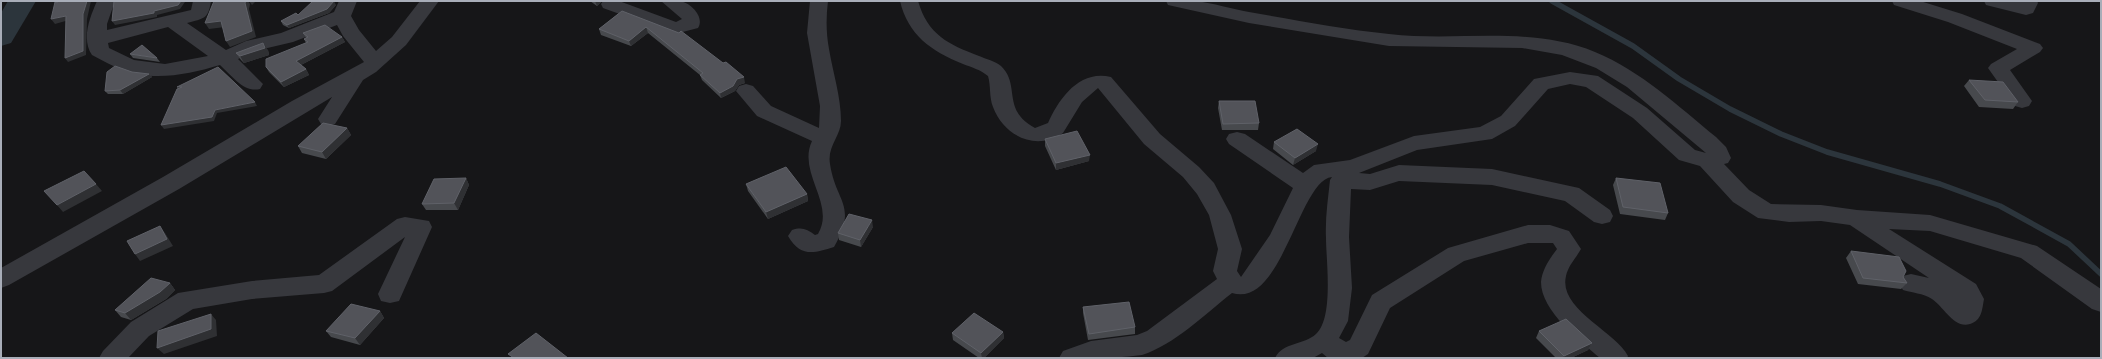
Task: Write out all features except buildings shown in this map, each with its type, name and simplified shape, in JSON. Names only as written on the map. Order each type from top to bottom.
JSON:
[{"type":"street","points":[[106,1],[97,24],[99,51],[130,66],[165,70],[195,66],[224,58],[253,45],[286,38],[345,9],[350,32],[375,63]]},
{"type":"street","points":[[98,40],[121,31],[173,22],[200,13],[202,1]]},
{"type":"street","points":[[1,279],[171,183],[299,106],[375,63],[399,41],[430,1]]},
{"type":"street","points":[[610,4],[675,28],[691,24],[691,16],[670,1]]},
{"type":"street","points":[[800,236],[811,245],[826,241],[832,234],[836,216],[819,165],[818,150],[831,123],[819,56],[816,17],[820,1]]},
{"type":"street","points":[[909,1],[910,8],[922,33],[946,50],[991,69],[997,75],[1003,107],[1014,122],[1024,131],[1035,135],[1047,133],[1056,128],[1073,98],[1089,86],[1099,81],[1104,82],[1152,138],[1191,172],[1206,189],[1220,215],[1230,249],[1225,271],[1230,282],[1238,286],[1244,286],[1251,282],[1280,238],[1306,186],[1313,176],[1322,170],[1347,173],[1370,182],[1399,173],[1492,177],[1571,194],[1582,199],[1589,209],[1602,216]]},
{"type":"street","points":[[1175,1],[1203,9],[1271,22],[1409,42],[1516,41],[1551,45],[1588,57],[1622,75],[1664,107],[1718,152],[1720,158],[1708,161],[1687,155],[1640,113],[1591,80],[1570,78],[1542,84],[1508,121],[1485,134],[1414,143],[1347,173]]},
{"type":"street","points":[[1901,1],[1955,18],[2033,48],[1998,68],[2022,101]]},
{"type":"street","points":[[1993,1],[2026,9],[2029,3],[2026,1]]},
{"type":"street","points":[[173,22],[224,58],[253,84]]},
{"type":"street","points":[[328,118],[356,75]]},
{"type":"street","points":[[746,92],[764,110],[808,132],[823,137]]},
{"type":"street","points":[[1237,140],[1306,186]]},
{"type":"street","points":[[1708,161],[1741,196],[1766,212],[1789,214],[1821,213],[1856,218],[1930,223],[2029,252],[2101,302]]},
{"type":"street","points":[[1288,358],[1325,341],[1336,321],[1340,288],[1337,237],[1347,173]]},
{"type":"street","points":[[1856,218],[1967,291],[1972,299],[1969,314],[1965,316],[1942,292],[1929,286],[1911,283]]},
{"type":"street","points":[[112,358],[140,330],[187,300],[252,290],[324,284],[405,225],[421,227],[390,294]]},
{"type":"street","points":[[1325,341],[1337,351],[1349,353],[1359,347],[1381,302],[1456,254],[1528,234],[1550,234],[1561,238],[1569,249],[1555,272],[1553,288],[1569,315],[1615,356]]},
{"type":"street","points":[[1072,358],[1091,351],[1140,345],[1156,338],[1230,282]]},
{"type":"waterway","points":[[1,37],[22,1]]},
{"type":"waterway","points":[[1552,1],[1633,46],[1679,79],[1730,109],[1781,134],[1827,152],[1940,184],[2000,206],[2069,244],[2101,274]]}]
